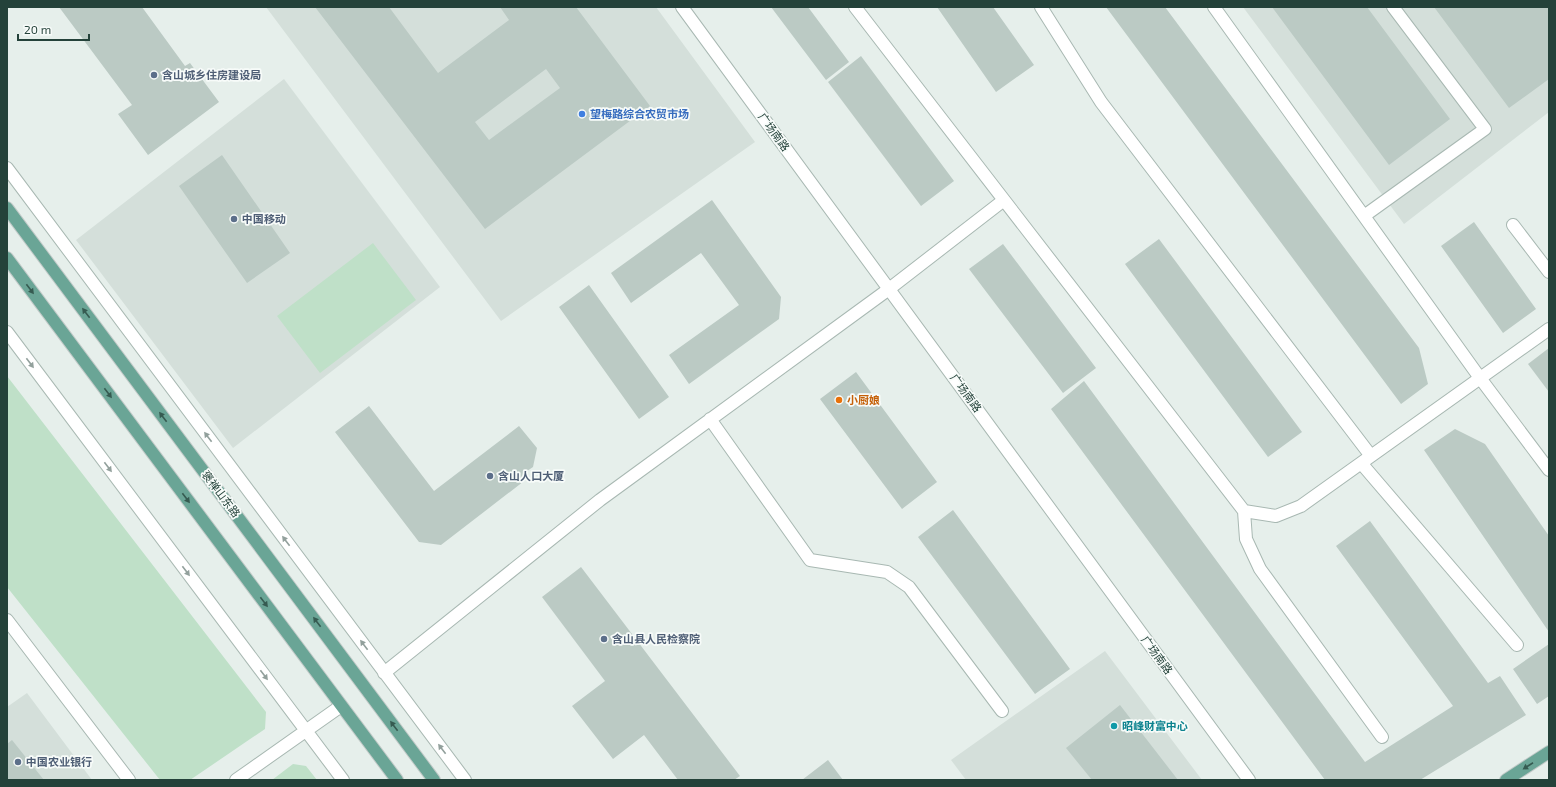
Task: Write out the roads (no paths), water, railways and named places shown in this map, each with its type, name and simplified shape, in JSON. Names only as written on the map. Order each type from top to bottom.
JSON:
[{"type":"main road","name":"褒禅山东路","points":[[7,208],[434,780]]},
{"type":"main road","points":[[7,258],[397,780]]},
{"type":"main road","points":[[1506,780],[1549,752]]},
{"type":"street","name":"广场南路","points":[[682,7],[1249,780]]},
{"type":"street","points":[[855,7],[1244,511],[1246,539],[1260,569],[1382,737]]},
{"type":"street","points":[[1041,7],[1101,102],[1371,456]]},
{"type":"street","points":[[1214,7],[1480,378],[1549,470]]},
{"type":"street","points":[[1364,216],[1485,129],[1393,7]]},
{"type":"street","points":[[7,168],[465,780]]},
{"type":"street","points":[[384,673],[600,500],[889,288],[1004,200]]},
{"type":"street","points":[[1513,225],[1549,272]]},
{"type":"street","points":[[1244,511],[1276,516],[1301,506],[1549,329]]},
{"type":"street","points":[[7,332],[343,780]]},
{"type":"street","points":[[710,419],[810,560],[887,572],[909,588],[1002,711]]},
{"type":"street","points":[[1360,463],[1518,645]]},
{"type":"street","points":[[7,620],[129,780]]},
{"type":"street","points":[[236,780],[341,706]]},
{"type":"place","name":"含山城乡住房建设局","points":[[154,75]]},
{"type":"place","name":"望梅路综合农贸市场","points":[[582,114]]},
{"type":"place","name":"中国移动","points":[[234,219]]},
{"type":"place","name":"小厨娘","points":[[839,400]]},
{"type":"place","name":"含山人口大厦","points":[[490,476]]},
{"type":"place","name":"含山县人民检察院","points":[[604,639]]},
{"type":"place","name":"昭峰财富中心","points":[[1114,726]]},
{"type":"place","name":"中国农业银行","points":[[18,762]]}]
